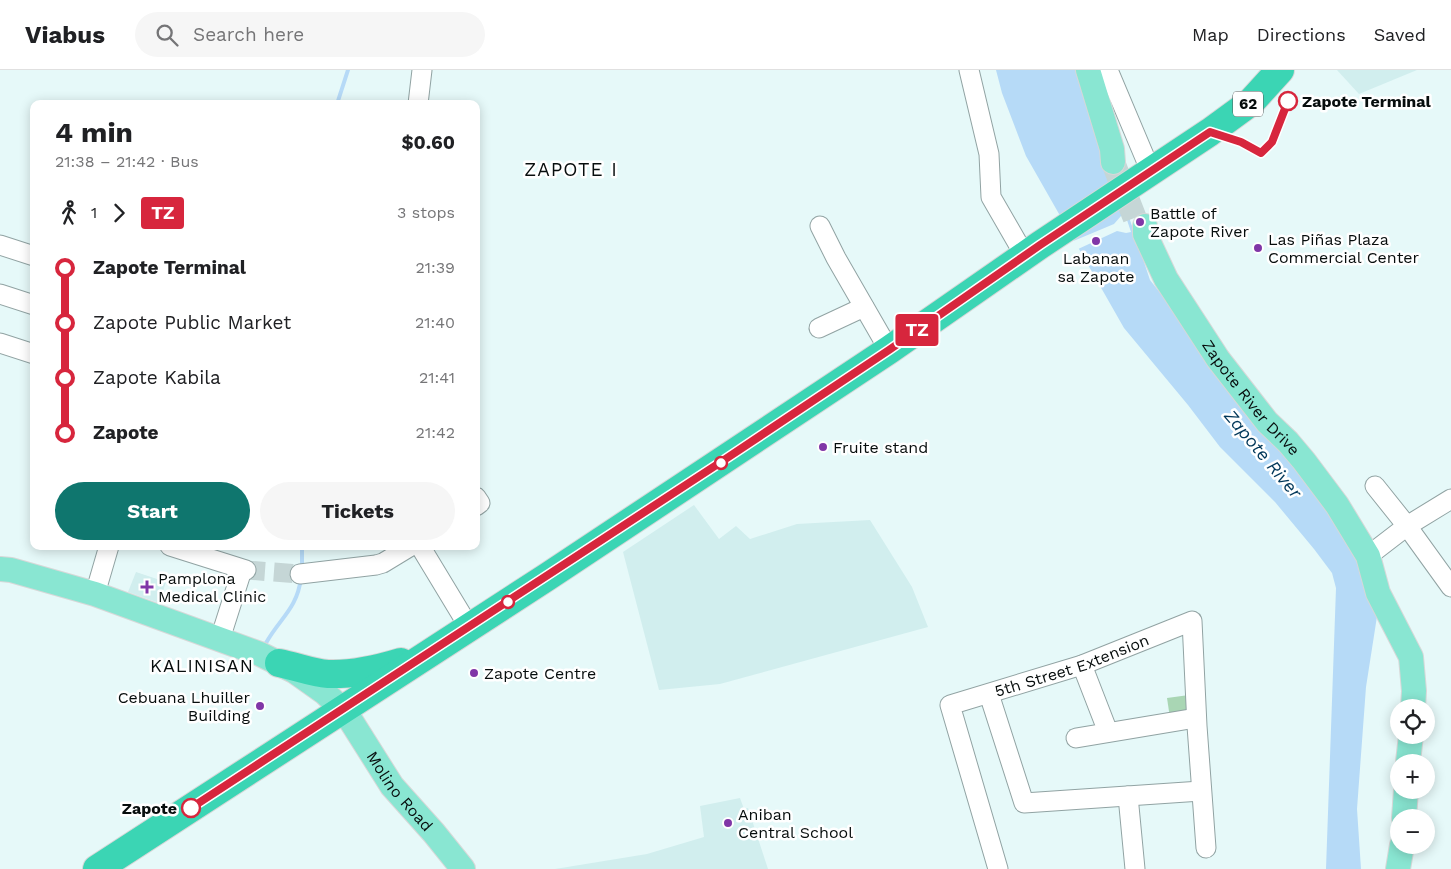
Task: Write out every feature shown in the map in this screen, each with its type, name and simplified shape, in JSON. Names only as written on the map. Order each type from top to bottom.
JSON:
[{"type":"highway","name":"62","points":[[97,869],[721,462],[889,350],[1210,132],[1251,102],[1280,70]]},
{"type":"highway","points":[[279,663],[326,674],[346,674],[389,665],[427,654]]},
{"type":"main road","points":[[1088,70],[1115,157]]},
{"type":"main road","name":"Zapote River Drive","points":[[1143,229],[1166,279],[1192,322],[1267,422],[1304,461],[1337,505],[1368,556],[1378,594],[1410,657],[1414,699]]},
{"type":"main road","name":"Molino Road","points":[[0,569],[11,570],[95,594],[220,639],[279,663],[310,682],[342,709],[402,799],[434,833],[462,869]]},
{"type":"main road","points":[[1398,869],[1400,854]]},
{"type":"street","points":[[418,100],[422,70]]},
{"type":"street","points":[[969,70],[989,154],[991,197],[1025,256]]},
{"type":"street","points":[[1108,70],[1151,172]]},
{"type":"street","points":[[820,226],[889,350]]},
{"type":"street","points":[[0,245],[30,255]]},
{"type":"street","points":[[0,294],[30,304]]},
{"type":"street","points":[[819,328],[864,307]]},
{"type":"street","points":[[0,343],[30,353]]},
{"type":"street","points":[[1375,486],[1407,526],[1451,587]]},
{"type":"street","points":[[1368,556],[1407,526],[1451,499]]},
{"type":"street","points":[[95,594],[108,550]]},
{"type":"street","points":[[182,550],[244,570],[220,639]]},
{"type":"street","points":[[300,574],[376,565],[404,550]]},
{"type":"street","points":[[422,550],[469,627]]},
{"type":"street","name":"5th Street Extension","points":[[998,869],[950,706],[1082,664],[1192,621],[1196,718]]},
{"type":"street","points":[[1082,664],[1108,732]]},
{"type":"street","points":[[989,694],[1024,803],[1200,791]]},
{"type":"street","points":[[1076,738],[1196,718],[1200,791],[1206,848]]},
{"type":"street","points":[[1128,796],[1129,869]]},
{"type":"shaded area","points":[[1337,70],[1417,70],[1359,94]]},
{"type":"shaded area","points":[[694,505],[719,539],[736,526],[750,539],[797,524],[870,520],[912,587],[928,627],[720,684],[659,690],[623,552]]},
{"type":"shaded area","name":"Pamplona Medical Clinic","points":[[136,572],[166,582],[159,603],[128,592]]},
{"type":"shaded area","name":"Aniban Central School","points":[[740,798],[744,809],[748,808],[768,869],[555,869],[647,854],[704,837],[700,806]]},
{"type":"green space","points":[[1189,695],[1192,715],[1170,718],[1167,698]]},
{"type":"water","name":"Zapote River","points":[[996,70],[1078,70],[1108,165],[1126,208],[1150,280],[1350,536],[1378,610],[1366,687],[1357,809],[1361,869],[1326,869],[1336,588],[1332,573],[1275,502],[1220,447],[1124,328],[1026,156],[1002,93]]},
{"type":"pier","points":[[1125,214],[1131,232],[1117,231],[1076,250],[1071,242],[1114,224]]},
{"type":"waterway","points":[[338,100],[348,70]]},
{"type":"waterway","points":[[302,550],[302,568]]},
{"type":"waterway","points":[[266,643],[292,606],[301,578]]},
{"type":"tunnel","points":[[1113,162],[1139,229]]},
{"type":"tunnel","points":[[246,570],[300,574]]},
{"type":"bus line","name":"TZ","points":[[191,808],[721,462],[1210,132],[1241,142],[1261,153],[1272,142],[1288,101]]},
{"type":"place","name":"Zapote Terminal","points":[[1288,101]]},
{"type":"place","name":"Battle of Zapote River","points":[[1140,222]]},
{"type":"place","name":"Labanan sa Zapote","points":[[1096,241]]},
{"type":"place","name":"Las Piñas Plaza Commercial Center","points":[[1258,248]]},
{"type":"place","name":"Fruite stand","points":[[823,447]]},
{"type":"place","name":"Pamplona Medical Clinic","points":[[147,587]]},
{"type":"place","name":"Zapote Centre","points":[[474,673]]},
{"type":"place","name":"Cebuana Lhuiller Building","points":[[260,706]]},
{"type":"place","name":"Zapote","points":[[191,808]]},
{"type":"place","name":"Aniban Central School","points":[[728,823]]},
{"type":"district","name":"ZAPOTE I","points":[[571,169]]},
{"type":"district","name":"KALINISAN","points":[[202,666]]}]
